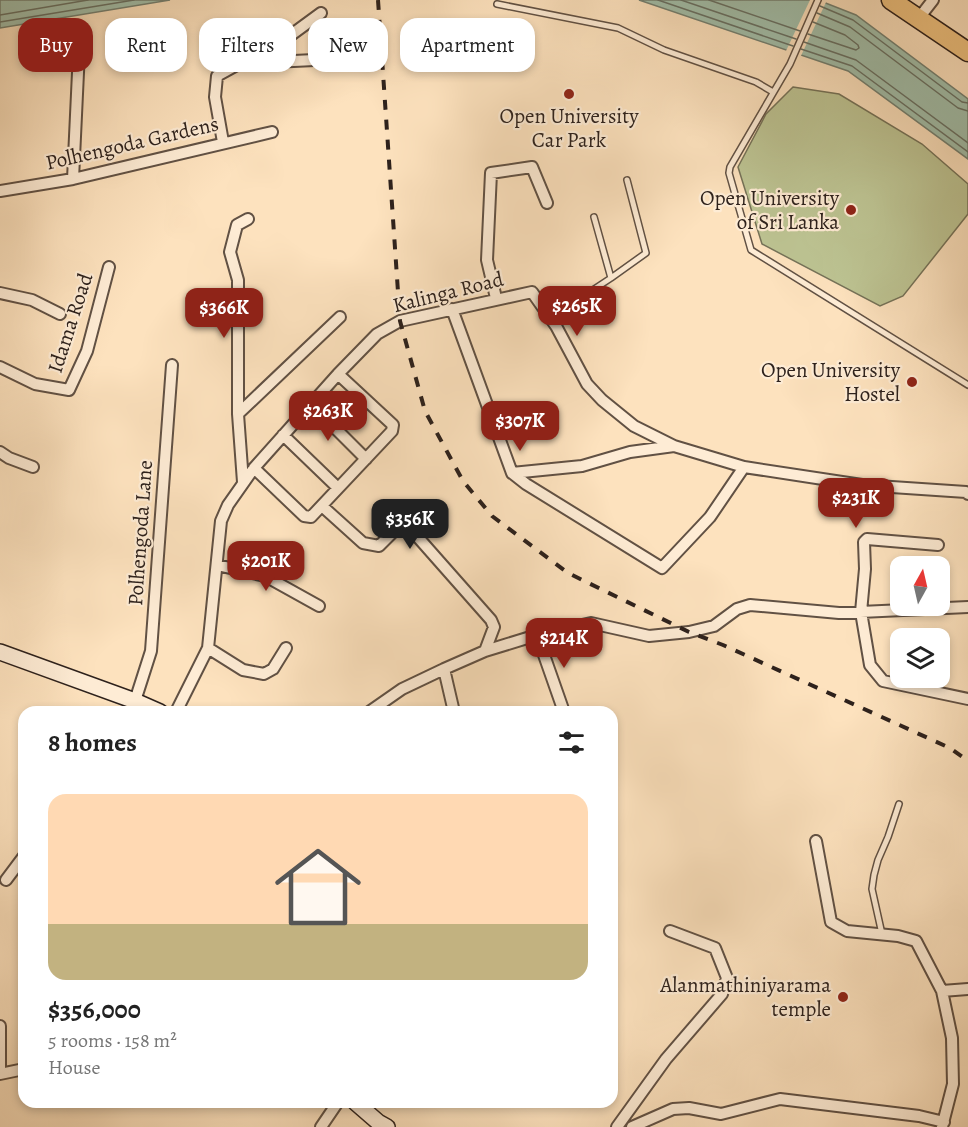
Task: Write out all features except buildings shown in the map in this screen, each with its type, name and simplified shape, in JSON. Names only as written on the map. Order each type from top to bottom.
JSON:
[{"type":"main road","points":[[891,0],[968,52]]},
{"type":"main road","points":[[0,652],[146,706]]},
{"type":"main road","points":[[362,1108],[387,1127]]},
{"type":"street","points":[[919,18],[933,0]]},
{"type":"street","points":[[296,30],[321,13]]},
{"type":"street","points":[[73,179],[78,72]]},
{"type":"street","points":[[223,142],[215,97],[217,76],[224,72]]},
{"type":"street","name":"Polhengoda Gardens","points":[[0,191],[73,179],[272,132]]},
{"type":"street","points":[[496,298],[488,260],[491,172],[532,167],[547,202]]},
{"type":"street","points":[[243,482],[238,414],[238,280],[230,252],[237,225],[248,219]]},
{"type":"street","name":"Idama Road","points":[[0,367],[35,384],[69,390],[87,351],[109,267]]},
{"type":"street","name":"Kalinga Road","points":[[179,706],[208,648],[221,520],[228,505],[254,468],[338,374],[377,334],[400,321],[496,298],[532,292],[556,326],[586,384],[634,426],[674,446],[744,466],[862,485],[966,492],[968,494]]},
{"type":"street","points":[[0,293],[32,300],[60,314]]},
{"type":"street","points":[[452,309],[513,473],[526,484],[662,568],[710,517],[744,466]]},
{"type":"street","points":[[238,414],[340,317]]},
{"type":"street","name":"Polhengoda Lane","points":[[135,701],[151,651],[172,365]]},
{"type":"street","points":[[254,468],[304,516],[311,517],[392,431],[393,425],[338,374]]},
{"type":"street","points":[[311,404],[366,459]]},
{"type":"street","points":[[283,435],[338,488]]},
{"type":"street","points":[[513,473],[582,466],[630,452],[674,446]]},
{"type":"street","points":[[0,452],[33,467]]},
{"type":"street","points":[[322,506],[363,543],[379,546],[402,523],[408,525],[490,620],[494,627],[485,651]]},
{"type":"street","points":[[938,545],[867,539],[864,542],[865,569],[861,612],[870,665],[883,681],[968,699]]},
{"type":"street","points":[[217,565],[265,576],[319,606]]},
{"type":"street","points":[[378,706],[402,689],[485,651],[537,635],[591,623],[649,636],[689,632],[714,626],[737,609],[750,605],[839,613],[968,607]]},
{"type":"street","points":[[537,635],[562,706]]},
{"type":"street","points":[[208,648],[243,670],[264,674],[273,669],[286,648]]},
{"type":"street","points":[[444,669],[453,706]]},
{"type":"street","points":[[632,1127],[673,1110],[689,1108],[721,1114],[780,1099],[919,1116],[943,1124],[952,1084],[952,1038],[942,991],[916,941],[898,936],[848,931],[831,922],[816,841]]},
{"type":"street","points":[[6,880],[18,864]]},
{"type":"street","points":[[617,1127],[666,1059],[722,994],[727,978],[715,948],[670,931]]},
{"type":"street","points":[[942,991],[968,989]]},
{"type":"street","points":[[0,1026],[0,1072],[18,1070]]},
{"type":"street","points":[[321,1127],[334,1108]]},
{"type":"lane","points":[[818,0],[790,64],[730,167],[729,173],[751,250],[968,385]]},
{"type":"lane","points":[[497,4],[618,28],[664,50],[756,82],[773,92]]},
{"type":"lane","points":[[556,326],[570,305],[646,253],[627,180]]},
{"type":"lane","points":[[594,217],[611,279]]},
{"type":"lane","points":[[882,934],[872,889],[878,860],[899,804]]},
{"type":"green space","points":[[793,87],[839,94],[922,144],[968,184],[968,214],[903,296],[880,306],[762,244],[738,167],[766,114]]},
{"type":"water","points":[[0,0],[170,0],[61,18],[18,18],[18,25],[0,28]]},
{"type":"water","points":[[639,0],[818,0],[856,15],[968,99],[968,159],[848,71]]},
{"type":"pier","points":[[810,0],[827,0],[800,58],[785,53]]},
{"type":"railway","points":[[378,0],[400,321],[425,411],[463,481],[492,516],[568,573],[689,632],[723,645],[950,748],[968,761]]},
{"type":"place","name":"Open University Car Park","points":[[569,94]]},
{"type":"place","name":"Open University of Sri Lanka","points":[[851,210]]},
{"type":"place","name":"Open University Hostel","points":[[912,382]]},
{"type":"place","name":"Alanmathiniyarama temple","points":[[843,997]]}]
